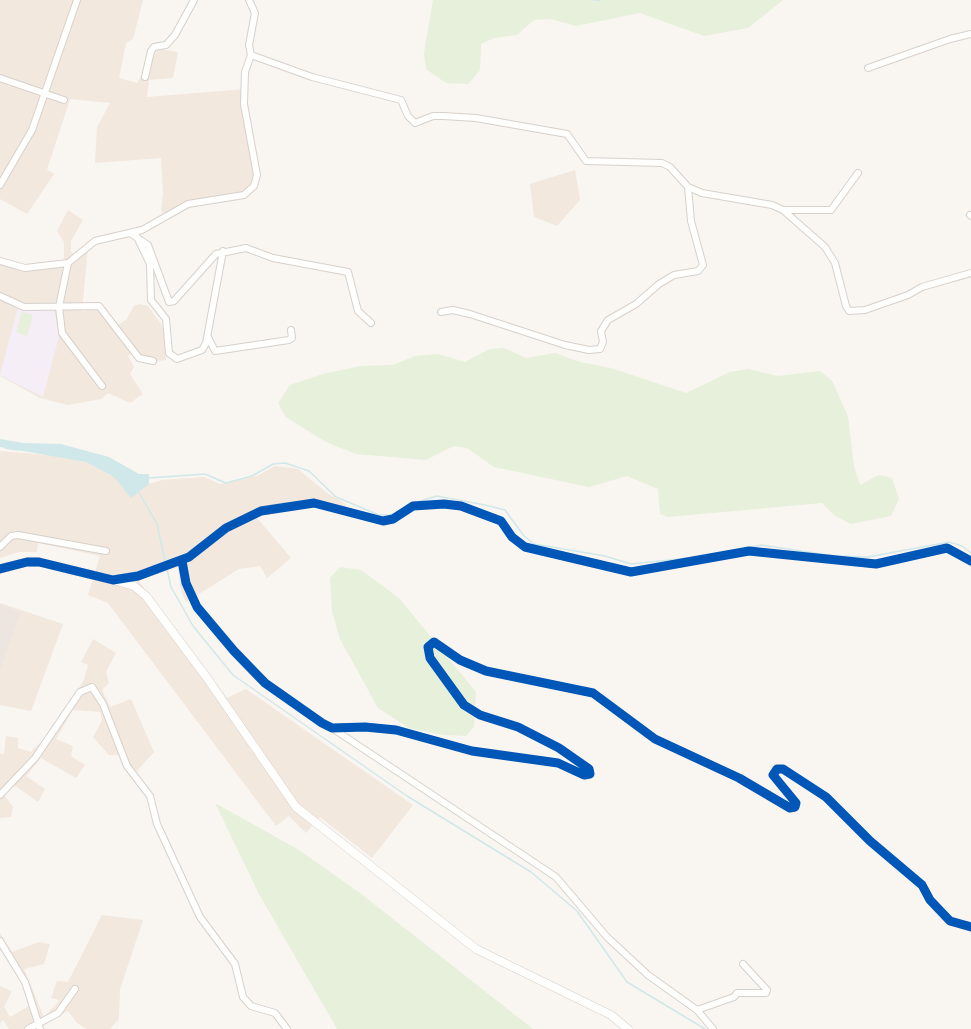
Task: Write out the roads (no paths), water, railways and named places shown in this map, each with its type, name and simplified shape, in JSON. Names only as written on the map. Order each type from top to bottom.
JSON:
[{"type":"street","points":[[0,185],[32,130],[77,0]]},
{"type":"street","points":[[145,77],[151,51],[154,47],[166,45],[175,35],[194,0]]},
{"type":"street","points":[[0,261],[25,268],[68,263],[95,241],[133,235],[188,204],[244,195],[254,186],[257,174],[244,104],[245,72],[251,56],[249,45],[255,13],[249,0]]},
{"type":"street","points":[[868,68],[950,39],[971,34]]},
{"type":"street","points":[[251,56],[312,77],[401,100],[408,116],[415,123],[433,116],[454,117],[567,134],[586,161],[662,163],[688,187],[702,193],[772,205],[783,210],[825,247],[838,273],[846,306],[854,313],[908,295],[922,287],[971,273]]},
{"type":"street","points":[[0,78],[64,100]]},
{"type":"street","points":[[783,210],[831,210],[858,173]]},
{"type":"street","points":[[441,312],[453,310],[566,345],[589,350],[600,348],[603,342],[601,331],[608,320],[636,304],[659,284],[674,275],[698,271],[703,265],[691,220],[688,187]]},
{"type":"street","points":[[133,235],[148,245],[169,302],[174,301],[216,254],[246,248],[273,258],[344,270],[350,274],[358,311],[371,322]]},
{"type":"street","points":[[133,235],[150,264],[151,300],[168,325],[169,353],[177,359],[202,350],[208,336],[223,251]]},
{"type":"street","points":[[68,263],[59,307],[62,333],[102,386]]},
{"type":"street","points":[[0,296],[24,307],[99,306],[139,358],[153,361]]},
{"type":"street","points":[[208,336],[215,351],[290,340],[291,330]]},
{"type":"street","points":[[113,580],[154,571],[180,562],[226,528],[261,511],[314,502],[359,512],[383,521],[393,519],[413,506],[436,504],[460,506],[501,520],[512,537],[525,547],[631,572],[749,551],[876,564],[947,548],[971,561]]},
{"type":"street","points":[[0,547],[11,536],[18,535],[106,551]]},
{"type":"street","points":[[0,569],[27,562],[39,562],[134,586],[146,596],[207,678],[296,807],[476,949],[614,1017],[628,1029]]},
{"type":"street","points":[[180,562],[186,583],[197,607],[265,683],[555,877],[625,955],[697,1010],[713,1029]]},
{"type":"street","points":[[332,728],[365,727],[396,730],[472,752],[558,763],[584,775],[590,774],[589,769],[559,748],[518,726],[480,715],[464,705],[430,658],[428,647],[434,642],[460,660],[486,671],[593,693],[655,739],[738,778],[790,808],[795,807],[796,803],[773,775],[777,769],[783,769],[826,797],[891,861],[922,885],[930,900],[950,921],[971,927]]},
{"type":"street","points":[[0,795],[35,758],[80,692],[92,687],[98,692],[127,766],[150,796],[157,824],[200,917],[235,964],[243,997],[251,1006],[274,1013],[287,1029]]},
{"type":"street","points":[[0,941],[25,982],[40,1026]]},
{"type":"street","points":[[697,1010],[734,997],[737,993],[766,993],[767,990],[743,964]]},
{"type":"street","points":[[28,1029],[40,1026],[58,1013],[75,988]]},
{"type":"street","points":[[614,1017],[620,1029]]},
{"type":"water","points":[[0,439],[23,443],[61,444],[109,457],[139,474],[149,474],[149,484],[131,498],[114,477],[86,462],[0,447]]},
{"type":"waterway","points":[[594,0],[600,0]]},
{"type":"waterway","points":[[5,448],[18,450]]},
{"type":"waterway","points":[[149,478],[205,474],[226,483],[252,476],[273,464],[285,463],[309,471],[336,497],[379,515],[391,515],[407,506]]},
{"type":"waterway","points":[[138,491],[157,524],[165,561]]},
{"type":"waterway","points":[[414,503],[437,496],[505,510],[524,536],[534,544],[605,556],[631,564],[706,556]]},
{"type":"waterway","points":[[726,552],[761,545],[835,556],[868,557],[949,542],[962,546],[971,553]]},
{"type":"waterway","points":[[167,569],[171,587],[193,626],[233,675],[407,796],[531,872],[577,911],[627,982],[705,1029]]}]
